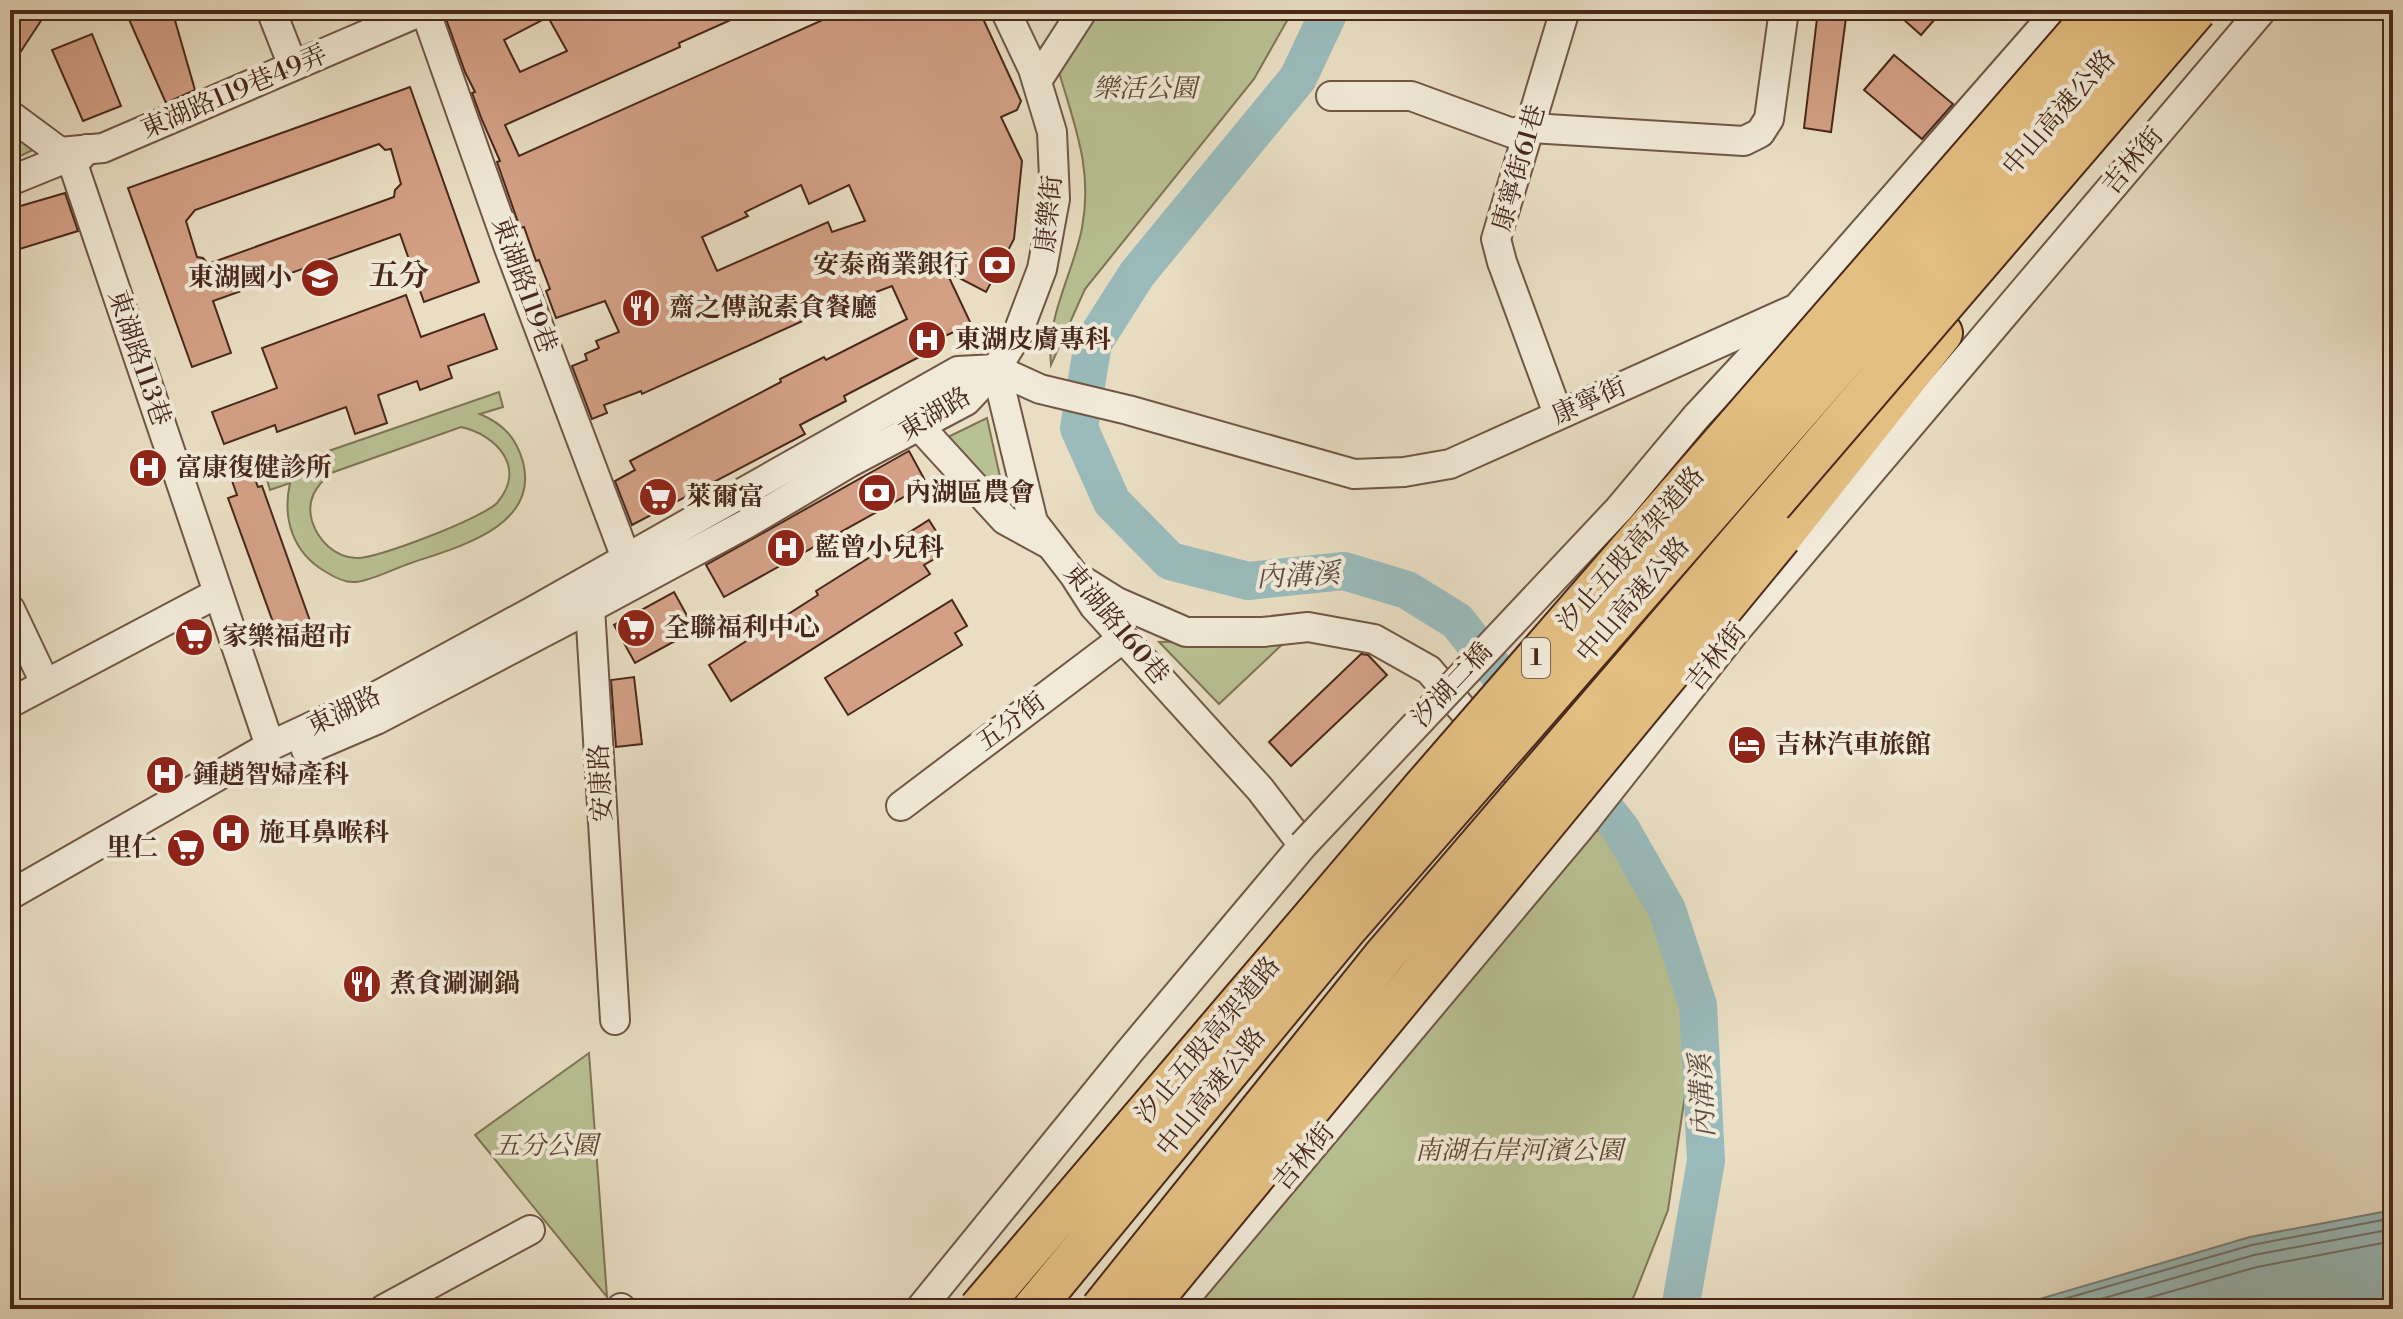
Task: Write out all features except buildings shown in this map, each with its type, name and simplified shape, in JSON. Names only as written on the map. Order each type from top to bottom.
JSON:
[{"type":"highway","name":"汐止五股高架道路","points":[[979,1309],[1422,789],[2098,10]]},
{"type":"highway","name":"中山高速公路","points":[[1033,1309],[1346,929],[2149,10]]},
{"type":"highway","name":"中山高速公路","points":[[1101,1309],[1384,956],[2197,10]]},
{"type":"highway","points":[[1145,1309],[1781,537],[2197,10]]},
{"type":"street","points":[[271,10],[293,66]]},
{"type":"street","name":"東湖路119巷49弄","points":[[10,181],[87,149],[103,148],[424,10]]},
{"type":"street","name":"東湖路119巷","points":[[424,10],[509,248],[626,558]]},
{"type":"street","name":"康樂街","points":[[996,369],[1017,335],[1042,269],[1055,199],[1052,132],[1037,81],[1005,10]]},
{"type":"street","points":[[1037,81],[1083,10]]},
{"type":"street","name":"康寧街61巷","points":[[1558,414],[1496,239],[1565,10]]},
{"type":"street","points":[[1331,96],[1411,96],[1512,133],[1531,128],[1744,141],[1760,133],[1769,119],[1784,10]]},
{"type":"street","name":"康寧街","points":[[996,369],[1046,391],[1110,405],[1354,474],[1404,472],[1450,464],[1797,308],[2058,10]]},
{"type":"street","name":"吉林街","points":[[1176,1309],[1577,831],[1733,634],[2262,10]]},
{"type":"street","points":[[10,115],[60,152],[87,149]]},
{"type":"street","name":"東湖路113巷","points":[[87,149],[73,164],[270,746]]},
{"type":"street","name":"汐湖二橋","points":[[920,1309],[1140,1038],[1303,845],[1619,509],[1696,417],[1797,308]]},
{"type":"street","name":"東湖路","points":[[10,895],[270,746],[375,697],[958,371],[996,369]]},
{"type":"street","name":"東湖路","points":[[10,917],[276,763],[376,720],[590,608],[966,401],[996,369]]},
{"type":"street","name":"東湖路160巷","points":[[996,369],[1033,522],[1094,606],[1250,778],[1303,845]]},
{"type":"street","points":[[919,426],[1005,520],[1047,543]]},
{"type":"street","points":[[590,608],[626,558]]},
{"type":"street","points":[[1074,575],[1117,602],[1186,632],[1263,632],[1308,627],[1374,639],[1429,670],[1451,698],[1577,831]]},
{"type":"street","points":[[10,703],[218,593]]},
{"type":"street","name":"安康路","points":[[590,608],[615,1020]]},
{"type":"street","points":[[10,609],[45,683]]},
{"type":"street","name":"五分街","points":[[901,806],[1122,639]]},
{"type":"street","points":[[384,1309],[530,1230]]},
{"type":"green space","name":"樂活公園","points":[[1099,10],[1293,10],[1254,79],[1085,289],[1051,365],[1052,329],[1078,245],[1085,207],[1081,149],[1059,72]]},
{"type":"green space","points":[[10,121],[43,145],[10,161]]},
{"type":"green space","points":[[499,392],[503,407],[480,414],[502,427],[512,438],[523,462],[525,485],[519,504],[489,532],[448,551],[374,578],[351,582],[329,574],[305,555],[289,522],[290,483],[270,490],[265,473]],"holes":[[[461,427],[496,445],[508,466],[506,490],[497,503],[472,518],[429,536],[367,557],[348,557],[334,551],[318,535],[310,513],[311,500],[331,473]]]},
{"type":"green space","points":[[987,418],[1003,490],[995,495],[948,447],[950,436]]},
{"type":"green space","points":[[1288,639],[1219,704],[1159,642]]},
{"type":"green space","name":"南湖右岸河濱公園","points":[[1605,828],[1625,862],[1679,976],[1688,1075],[1668,1210],[1626,1309],[1186,1309],[1577,839]]},
{"type":"green space","name":"五分公園","points":[[589,1053],[607,1297],[475,1135]]},
{"type":"water","points":[[2393,1210],[2393,1309],[2006,1309],[2250,1237]]},
{"type":"waterway","name":"內溝溪","points":[[1330,10],[1298,78],[1137,274],[1093,343],[1079,428],[1112,502],[1170,561],[1248,581],[1344,571],[1407,590],[1457,621],[1621,829],[1667,910],[1698,1005],[1706,1161],[1680,1309]]},
{"type":"place","name":"安泰商業銀行","points":[[997,265]]},
{"type":"place","name":"東湖國小","points":[[320,278]]},
{"type":"place","name":"齋之傳說素食餐廳","points":[[641,308]]},
{"type":"place","name":"東湖皮膚專科","points":[[927,340]]},
{"type":"place","name":"富康復健診所","points":[[148,468]]},
{"type":"place","name":"內湖區農會","points":[[877,493]]},
{"type":"place","name":"萊爾富","points":[[658,497]]},
{"type":"place","name":"藍曾小兒科","points":[[786,548]]},
{"type":"place","name":"全聯福利中心","points":[[636,628]]},
{"type":"place","name":"家樂福超市","points":[[194,637]]},
{"type":"place","name":"吉林汽車旅館","points":[[1747,745]]},
{"type":"place","name":"鍾趙智婦產科","points":[[165,775]]},
{"type":"place","name":"施耳鼻喉科","points":[[231,833]]},
{"type":"place","name":"里仁","points":[[186,848]]},
{"type":"place","name":"煮食涮涮鍋","points":[[362,984]]},
{"type":"district","name":"五分","points":[[399,276]]}]
